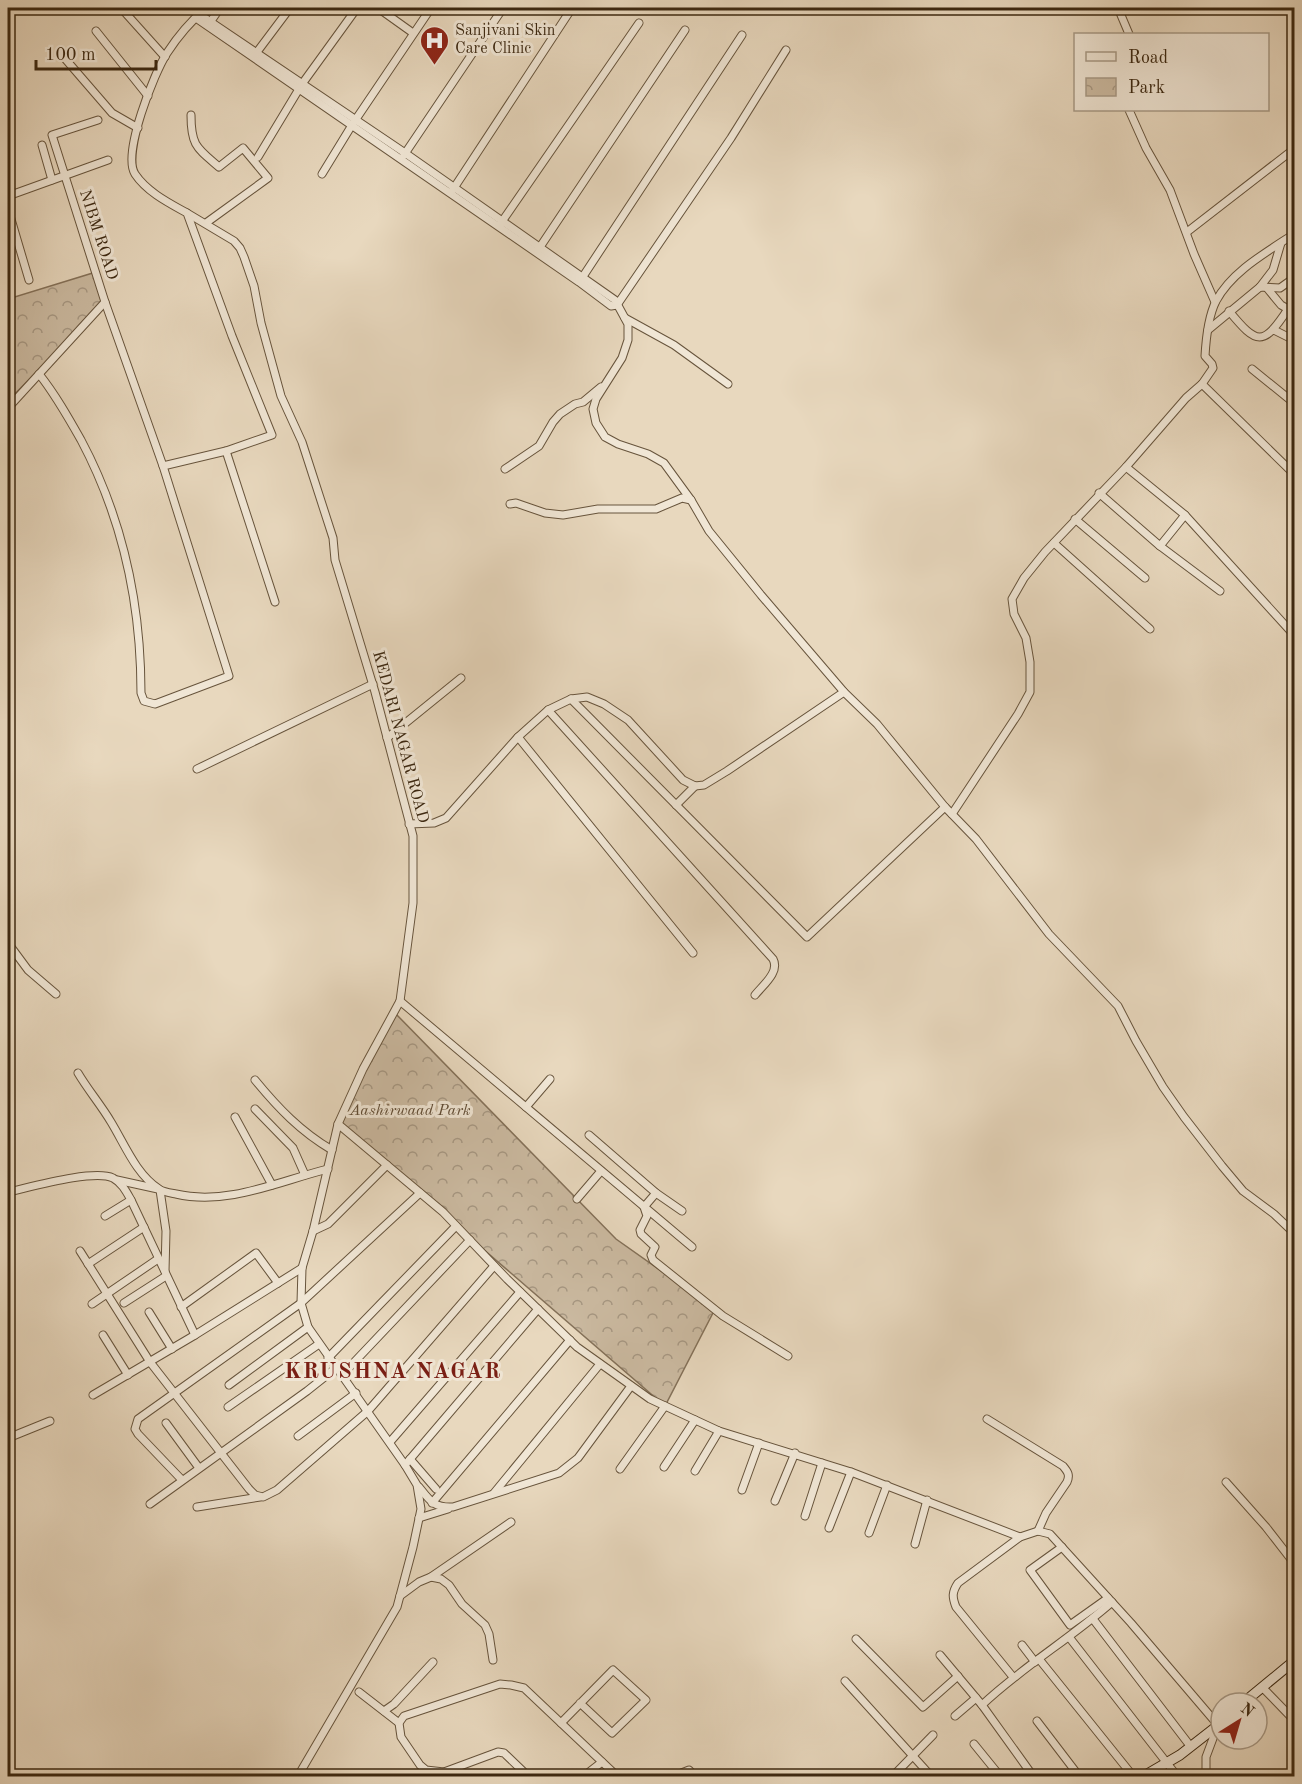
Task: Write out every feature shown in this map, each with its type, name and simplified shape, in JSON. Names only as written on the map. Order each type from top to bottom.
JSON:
[{"type":"main road","points":[[1258,1691],[1293,1664]]},
{"type":"main road","points":[[1144,1776],[1167,1763],[1209,1733]]},
{"type":"street","points":[[121,8],[165,57]]},
{"type":"street","points":[[190,8],[254,56],[581,279],[611,306],[617,305],[732,138],[786,50]]},
{"type":"street","points":[[163,466],[226,451],[272,435],[232,336],[187,213],[163,200],[135,174],[131,162],[131,152],[148,96],[165,57],[177,38],[206,8]]},
{"type":"street","points":[[211,21],[220,8]]},
{"type":"street","points":[[254,56],[290,8]]},
{"type":"street","points":[[258,157],[301,87],[357,8]]},
{"type":"street","points":[[378,8],[413,33]]},
{"type":"street","points":[[322,174],[431,8]]},
{"type":"street","points":[[403,156],[503,8]]},
{"type":"street","points":[[452,191],[572,8]]},
{"type":"street","points":[[1118,8],[1128,33]]},
{"type":"street","points":[[198,15],[211,21],[254,56]]},
{"type":"street","points":[[500,224],[639,23]]},
{"type":"street","points":[[538,251],[685,30]]},
{"type":"street","points":[[96,31],[148,96]]},
{"type":"street","points":[[581,279],[742,35]]},
{"type":"street","points":[[61,54],[112,113],[138,128]]},
{"type":"street","points":[[1129,111],[1146,148],[1170,190],[1215,302]]},
{"type":"street","points":[[191,115],[191,132],[196,147],[219,167],[243,148],[268,178],[206,223]]},
{"type":"street","name":"NIBM ROAD","points":[[8,408],[105,302],[52,135],[98,120]]},
{"type":"street","points":[[42,145],[52,180]]},
{"type":"street","points":[[1187,232],[1294,149]]},
{"type":"street","points":[[8,196],[108,160]]},
{"type":"street","points":[[8,209],[29,280]]},
{"type":"street","name":"KEDARI NAGAR ROAD","points":[[187,213],[234,241],[244,257],[254,286],[261,323],[281,396],[302,442],[333,538],[335,560],[373,684],[412,836],[413,903],[400,1002],[363,1069],[338,1124],[314,1231],[302,1268],[301,1303],[308,1327],[328,1358],[390,1442],[408,1462],[417,1485],[421,1509],[400,1596],[392,1617],[298,1776]]},
{"type":"street","points":[[952,814],[1006,734],[1030,692],[1030,662],[1026,638],[1014,614],[1012,599],[1024,578],[1186,398],[1202,384],[1213,368],[1205,356],[1208,330],[1215,302],[1226,286],[1240,272],[1294,234]]},
{"type":"street","points":[[1208,330],[1229,311],[1264,287],[1281,243]]},
{"type":"street","points":[[1264,287],[1280,288],[1294,278]]},
{"type":"street","points":[[1229,311],[1252,336],[1260,337],[1274,330],[1291,308],[1281,305],[1264,287]]},
{"type":"street","points":[[39,374],[51,389],[84,446],[114,513],[129,568],[136,606],[141,693],[144,701],[155,704],[229,675],[163,466],[105,302]]},
{"type":"street","points":[[617,305],[628,324],[628,340],[622,358],[596,399],[593,409],[596,423],[605,437],[618,444],[648,453],[664,463],[691,500],[709,531],[844,692],[877,723],[945,807],[976,839],[1057,942],[1118,1006],[1163,1087],[1227,1173],[1243,1191],[1274,1214],[1294,1233]]},
{"type":"street","points":[[625,318],[674,345],[728,384]]},
{"type":"street","points":[[1274,330],[1294,340]]},
{"type":"street","points":[[1252,369],[1294,403]]},
{"type":"street","points":[[505,469],[539,446],[560,414],[575,404],[583,402],[606,383]]},
{"type":"street","points":[[1202,384],[1294,474]]},
{"type":"street","points":[[226,451],[275,602]]},
{"type":"street","points":[[1126,467],[1185,515],[1294,635]]},
{"type":"street","points":[[1099,493],[1160,546],[1220,591]]},
{"type":"street","points":[[510,504],[516,503],[545,513],[563,514],[598,509],[656,509],[682,498],[691,500]]},
{"type":"street","points":[[1160,546],[1185,515]]},
{"type":"street","points":[[1075,519],[1145,578]]},
{"type":"street","points":[[1054,543],[1150,628]]},
{"type":"street","points":[[387,738],[461,678]]},
{"type":"street","points":[[197,769],[373,684]]},
{"type":"street","points":[[409,824],[434,823],[446,818],[518,737],[548,710],[571,699],[587,697],[604,704],[628,720],[683,780],[695,786],[704,785],[727,771],[844,692]]},
{"type":"street","points":[[571,699],[807,937],[945,807]]},
{"type":"street","points":[[548,710],[775,963],[775,970],[755,995]]},
{"type":"street","points":[[518,737],[693,953]]},
{"type":"street","points":[[676,805],[695,786]]},
{"type":"street","points":[[8,943],[28,970],[56,994]]},
{"type":"street","points":[[400,1002],[692,1247]]},
{"type":"street","points":[[78,1073],[132,1158],[159,1190],[166,1231],[165,1274]]},
{"type":"street","points":[[526,1107],[550,1079]]},
{"type":"street","points":[[255,1080],[290,1119],[314,1139],[332,1150]]},
{"type":"street","points":[[255,1109],[293,1148],[305,1175]]},
{"type":"street","points":[[235,1117],[272,1185]]},
{"type":"street","points":[[338,1124],[456,1226],[570,1340],[650,1399],[719,1431],[851,1472],[1020,1537]]},
{"type":"street","points":[[589,1135],[682,1211]]},
{"type":"street","points":[[314,1231],[328,1224],[387,1165]]},
{"type":"street","points":[[115,1180],[184,1196],[208,1198],[237,1194],[328,1169]]},
{"type":"street","points":[[577,1198],[601,1171]]},
{"type":"street","points":[[8,1192],[94,1175],[105,1175],[121,1184],[131,1200],[195,1335]]},
{"type":"street","points":[[644,1207],[656,1192]]},
{"type":"street","points":[[182,1480],[138,1434],[135,1429],[138,1419],[175,1395],[301,1303],[420,1193]]},
{"type":"street","points":[[105,1216],[131,1200]]},
{"type":"street","points":[[644,1207],[647,1216],[640,1234],[655,1247],[651,1255],[653,1260],[723,1316],[788,1356]]},
{"type":"street","points":[[328,1358],[456,1226]]},
{"type":"street","points":[[88,1264],[144,1227]]},
{"type":"street","points":[[342,1375],[470,1240]]},
{"type":"street","points":[[80,1251],[150,1362],[249,1489],[255,1495],[263,1497]]},
{"type":"street","points":[[181,1307],[256,1253],[278,1283]]},
{"type":"street","points":[[92,1304],[158,1259]]},
{"type":"street","points":[[197,1508],[263,1497],[277,1490],[368,1411],[494,1266]]},
{"type":"street","points":[[93,1395],[302,1268]]},
{"type":"street","points":[[124,1303],[165,1274]]},
{"type":"street","points":[[390,1442],[520,1292]]},
{"type":"street","points":[[436,1489],[408,1462],[538,1309]]},
{"type":"street","points":[[149,1312],[172,1349]]},
{"type":"street","points":[[229,1385],[308,1327]]},
{"type":"street","points":[[103,1335],[129,1375]]},
{"type":"street","points":[[432,1503],[570,1340]]},
{"type":"street","points":[[228,1407],[319,1344]]},
{"type":"street","points":[[494,1493],[600,1364]]},
{"type":"street","points":[[150,1504],[336,1368]]},
{"type":"street","points":[[419,1518],[559,1473],[578,1458],[631,1386]]},
{"type":"street","points":[[298,1436],[356,1393]]},
{"type":"street","points":[[620,1469],[665,1407]]},
{"type":"street","points":[[987,1419],[1063,1466],[1068,1472],[1067,1482],[1046,1513],[1038,1531]]},
{"type":"street","points":[[664,1467],[695,1420]]},
{"type":"street","points":[[8,1438],[50,1421]]},
{"type":"street","points":[[166,1423],[199,1468]]},
{"type":"street","points":[[695,1471],[719,1431]]},
{"type":"street","points":[[742,1490],[759,1443]]},
{"type":"street","points":[[775,1500],[795,1453]]},
{"type":"street","points":[[805,1516],[822,1463]]},
{"type":"street","points":[[829,1528],[851,1472]]},
{"type":"street","points":[[1226,1482],[1294,1563]]},
{"type":"street","points":[[417,1485],[432,1503],[442,1508],[453,1507]]},
{"type":"street","points":[[869,1533],[887,1485]]},
{"type":"street","points":[[915,1544],[927,1500]]},
{"type":"street","points":[[400,1596],[511,1522]]},
{"type":"street","points":[[1013,1677],[956,1607],[952,1598],[953,1591],[958,1584],[1020,1537],[1038,1531],[1050,1534],[1209,1712]]},
{"type":"street","points":[[1062,1547],[1030,1570],[1070,1625],[1110,1600]]},
{"type":"street","points":[[431,1577],[441,1579],[449,1585],[462,1604],[485,1625],[489,1634],[493,1660]]},
{"type":"street","points":[[982,1705],[1013,1677],[1093,1618],[1110,1600]]},
{"type":"street","points":[[1093,1618],[1191,1747]]},
{"type":"street","points":[[1069,1637],[1177,1776]]},
{"type":"street","points":[[856,1639],[923,1707],[958,1676]]},
{"type":"street","points":[[1022,1645],[1133,1776]]},
{"type":"street","points":[[940,1655],[982,1705],[1033,1776]]},
{"type":"street","points":[[384,1712],[433,1662]]},
{"type":"street","points":[[561,1723],[580,1703],[613,1670],[645,1700],[612,1733],[580,1703]]},
{"type":"street","points":[[844,1681],[931,1776]]},
{"type":"street","points":[[528,1776],[504,1753],[498,1752],[446,1774],[426,1770],[401,1737],[399,1723],[404,1716],[500,1684],[524,1688],[617,1776]]},
{"type":"street","points":[[1262,1687],[1294,1720]]},
{"type":"street","points":[[359,1692],[399,1723]]},
{"type":"street","points":[[955,1716],[976,1698]]},
{"type":"street","points":[[1037,1721],[1079,1776]]},
{"type":"street","points":[[893,1776],[933,1735]]},
{"type":"street","points":[[974,1744],[1000,1776]]},
{"type":"street","points":[[1206,1776],[1206,1757],[1209,1750]]},
{"type":"street","points":[[584,1776],[602,1762]]},
{"type":"street","points":[[420,1776],[426,1770]]},
{"type":"street","points":[[674,1776],[692,1773]]},
{"type":"green space","points":[[96,272],[105,302],[8,401],[8,299]]},
{"type":"green space","name":"Aashirwaad Park","points":[[395,1013],[616,1239],[715,1309],[665,1406],[338,1124]]},
{"type":"place","name":"Sanjivani Skin Care Clinic","points":[[434,66]]},
{"type":"district","name":"KRUSHNA NAGAR","points":[[393,1372]]}]
